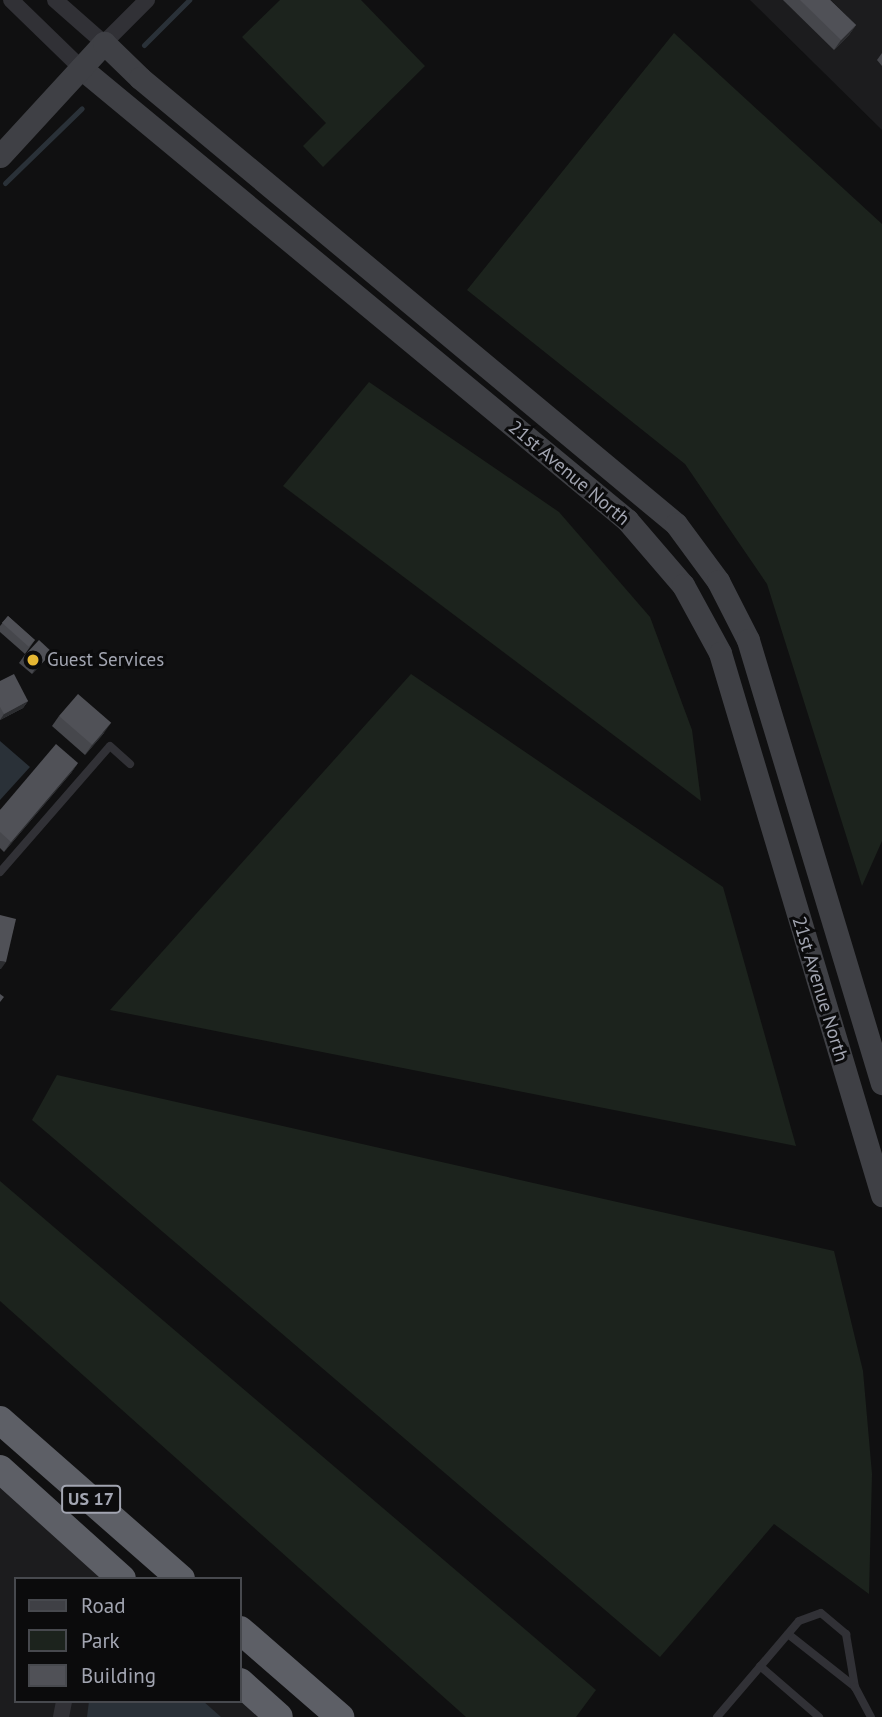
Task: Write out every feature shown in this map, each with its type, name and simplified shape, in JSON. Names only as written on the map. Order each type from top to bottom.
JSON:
[{"type":"highway","name":"US 17","points":[[0,1420],[179,1577]]},
{"type":"highway","name":"US 17","points":[[0,1469],[95,1568],[117,1577]]},
{"type":"highway","points":[[242,1632],[340,1717]]},
{"type":"highway","points":[[242,1684],[279,1717]]},
{"type":"street","points":[[11,0],[81,68]]},
{"type":"street","points":[[55,0],[104,43]]},
{"type":"street","points":[[0,156],[147,0]]},
{"type":"street","name":"21st Avenue North","points":[[104,43],[140,78],[676,524],[718,581],[748,640],[882,1083]]},
{"type":"street","name":"21st Avenue North","points":[[81,68],[627,520],[683,585],[720,653],[882,1195]]},
{"type":"lane","points":[[0,872],[110,746],[130,764]]},
{"type":"lane","points":[[717,1717],[788,1634],[809,1614],[821,1613],[846,1634],[855,1687],[870,1717]]},
{"type":"lane","points":[[788,1634],[855,1687]]},
{"type":"lane","points":[[760,1667],[819,1717]]},
{"type":"shaded area","points":[[750,0],[882,0],[882,130]]},
{"type":"shaded area","points":[[0,741],[30,767],[0,800]]},
{"type":"shaded area","points":[[0,1468],[123,1577],[14,1577],[14,1703],[242,1703],[242,1683],[280,1717],[0,1717]]},
{"type":"shaded area","points":[[89,1703],[205,1703],[221,1717],[87,1717]]},
{"type":"green space","points":[[280,0],[361,0],[425,66],[323,167],[303,146],[326,123],[242,37]]},
{"type":"green space","points":[[674,33],[882,224],[882,841],[862,886],[767,584],[685,464],[467,290]]},
{"type":"green space","points":[[369,382],[559,512],[650,617],[692,730],[701,801],[283,486]]},
{"type":"green space","points":[[411,674],[723,887],[796,1146],[110,1010]]},
{"type":"green space","points":[[57,1075],[834,1251],[863,1371],[872,1474],[869,1594],[774,1524],[660,1657],[32,1120]]},
{"type":"green space","points":[[0,1181],[596,1690],[576,1717],[466,1717],[0,1301]]},
{"type":"building","points":[[800,0],[830,0],[856,25],[841,40]]},
{"type":"building","points":[[8,616],[35,640],[29,647],[2,623]]},
{"type":"building","points":[[39,640],[52,652],[37,668],[24,656]]},
{"type":"building","points":[[14,674],[28,701],[4,714],[0,707],[0,681]]},
{"type":"building","points":[[78,694],[111,723],[92,745],[59,716]]},
{"type":"building","points":[[56,744],[78,763],[11,842],[0,832],[0,810]]},
{"type":"building","points":[[0,915],[16,919],[6,962],[0,961]]},
{"type":"waterway","points":[[144,45],[189,0]]},
{"type":"waterway","points":[[5,183],[82,108]]},
{"type":"place","name":"Guest Services","points":[[33,660]]}]
